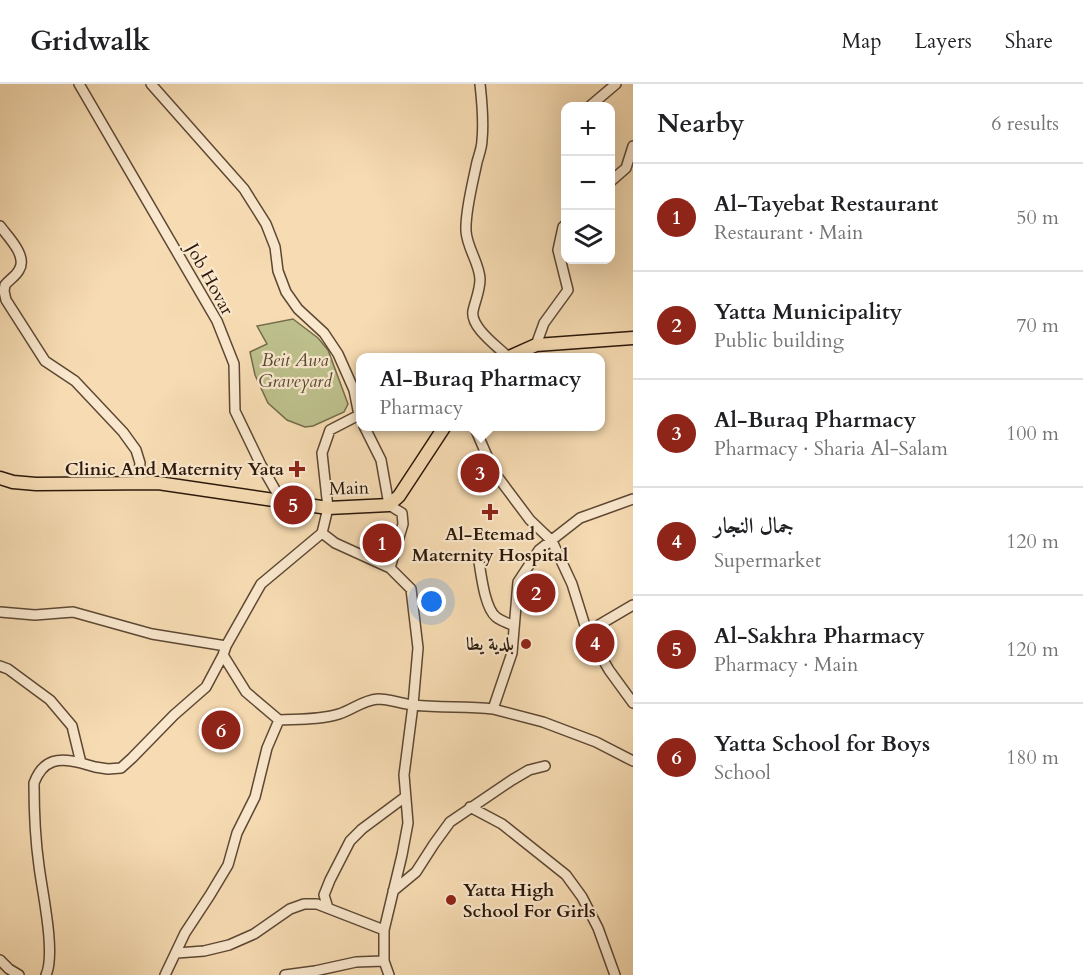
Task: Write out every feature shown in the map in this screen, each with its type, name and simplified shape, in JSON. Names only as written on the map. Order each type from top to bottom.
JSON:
[{"type":"main road","points":[[517,353],[536,345],[633,338]]},
{"type":"main road","name":"Main","points":[[0,478],[13,482],[36,484],[158,483],[328,508],[389,505],[399,496],[442,431]]},
{"type":"street","name":"Job Hovar","points":[[79,84],[217,321],[234,364],[234,411],[281,500]]},
{"type":"street","points":[[151,84],[244,189],[266,224],[275,247],[278,271],[286,292],[298,309],[324,333],[338,354],[354,390],[356,400]]},
{"type":"street","points":[[480,84],[483,113],[482,141],[466,220],[467,242],[477,265],[480,280],[472,314],[474,323],[504,353]]},
{"type":"street","points":[[595,102],[616,84]]},
{"type":"street","points":[[615,178],[626,168],[633,146]]},
{"type":"street","points":[[0,226],[17,249],[21,259],[18,273],[4,285],[6,300],[45,361],[75,381],[123,432],[136,450],[140,463],[138,483]]},
{"type":"street","points":[[561,236],[558,250],[561,262]]},
{"type":"street","points":[[536,345],[544,323],[568,290],[562,264]]},
{"type":"street","points":[[46,975],[50,948],[38,863],[34,801],[34,783],[38,772],[45,765],[66,759],[94,767],[121,768],[174,715],[206,687],[261,584],[322,533],[328,508],[322,453],[330,430],[356,417]]},
{"type":"street","points":[[366,431],[381,460],[389,505],[402,513],[403,524],[390,568]]},
{"type":"street","points":[[476,431],[494,472],[530,520],[552,541],[572,584],[587,632],[609,670],[633,703]]},
{"type":"street","points":[[493,709],[512,653],[518,582],[539,550],[580,518],[633,499]]},
{"type":"street","points":[[322,533],[335,543],[390,568],[411,589],[418,648],[404,775],[408,823],[384,930],[384,961],[389,975]]},
{"type":"street","points":[[478,556],[481,581],[494,616],[514,626]]},
{"type":"street","points":[[587,632],[633,605]]},
{"type":"street","points":[[0,612],[35,615],[73,612],[224,651],[246,692],[279,720],[319,718],[340,714],[369,700],[379,699],[413,705],[493,709],[543,722],[596,742],[633,761]]},
{"type":"street","points":[[0,666],[8,669],[50,700],[72,726],[81,763]]},
{"type":"street","points":[[165,975],[185,933],[228,865],[237,833],[255,797],[267,748],[279,720]]},
{"type":"street","points":[[393,892],[416,872],[450,822],[512,780],[529,770],[545,766]]},
{"type":"street","points":[[328,908],[324,895],[350,841],[405,797]]},
{"type":"street","points":[[470,807],[502,824],[566,876],[582,897],[598,928],[615,975]]},
{"type":"street","points":[[177,953],[204,951],[235,942],[254,934],[297,906],[310,904],[328,908],[384,930]]},
{"type":"street","points":[[0,960],[19,975]]},
{"type":"street","points":[[285,975],[356,962],[384,961]]},
{"type":"green space","name":"Beit Awa Graveyard","points":[[293,319],[318,338],[328,350],[348,404],[344,412],[313,426],[305,427],[287,420],[268,403],[255,375],[250,352],[267,344],[257,326]]},
{"type":"place","name":"Clinic And Maternity Yata","points":[[297,469]]},
{"type":"place","name":"Al-Buraq Pharmacy","points":[[480,473]]},
{"type":"place","name":"Al-Sakhra Pharmacy","points":[[293,505]]},
{"type":"place","name":"Al-Etemad Maternity Hospital","points":[[490,512]]},
{"type":"place","name":"Al-Tayebat Restaurant","points":[[382,543]]},
{"type":"place","name":"Yatta Municipality","points":[[536,593]]},
{"type":"place","name":"جمال النجار","points":[[595,643]]},
{"type":"place","name":"بلدية يطا","points":[[526,644]]},
{"type":"place","name":"Yatta School for Boys","points":[[221,730]]},
{"type":"place","name":"Yatta High School For Girls","points":[[451,900]]}]
